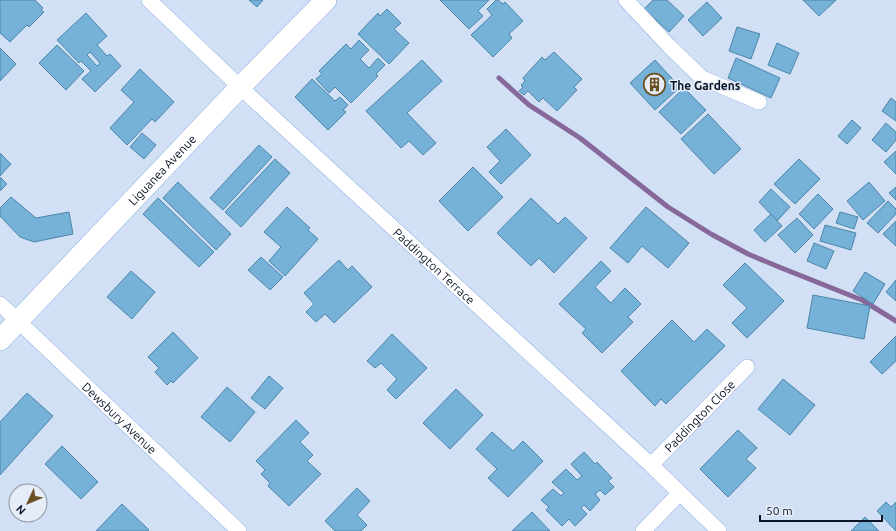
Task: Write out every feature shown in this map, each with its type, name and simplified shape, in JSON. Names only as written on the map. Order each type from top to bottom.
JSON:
[{"type":"main road","name":"Liguanea Avenue","points":[[0,340],[240,87],[326,0]]},
{"type":"street","name":"Paddington Terrace","points":[[149,0],[240,87],[651,465],[679,494],[719,531]]},
{"type":"street","points":[[626,0],[669,46],[702,78],[759,102]]},
{"type":"street","name":"Dewsbury Avenue","points":[[0,304],[239,531]]},
{"type":"street","name":"Paddington Close","points":[[651,465],[747,367]]},
{"type":"street","points":[[643,531],[679,494]]},
{"type":"building","points":[[0,0],[35,0],[43,8],[41,10],[44,12],[29,27],[27,25],[10,42],[0,33]]},
{"type":"building","points":[[249,0],[263,0],[257,7]]},
{"type":"building","points":[[440,0],[489,0],[478,11],[483,16],[469,29]]},
{"type":"building","points":[[496,0],[503,4],[505,2],[523,21],[509,34],[512,38],[493,57],[471,35],[492,15],[487,9]]},
{"type":"building","points":[[653,0],[667,0],[684,16],[669,32],[644,9]]},
{"type":"building","points":[[803,0],[836,0],[819,16]]},
{"type":"building","points":[[707,2],[722,18],[703,36],[688,20]]},
{"type":"building","points":[[387,9],[401,23],[394,29],[409,43],[389,64],[358,34],[378,13],[380,16]]},
{"type":"building","points":[[86,13],[107,36],[97,45],[107,56],[110,54],[121,66],[95,92],[82,79],[91,71],[81,61],[79,63],[57,40]],"holes":[[[90,52],[100,63],[97,66],[87,55]]]},
{"type":"building","points":[[737,27],[760,34],[751,59],[729,51]]},
{"type":"building","points":[[359,40],[369,50],[360,59],[369,68],[378,58],[385,65],[376,74],[378,76],[351,103],[335,87],[329,93],[316,79],[322,74],[319,71],[346,44],[351,49]]},
{"type":"building","points":[[777,43],[799,53],[790,74],[768,65]]},
{"type":"building","points":[[57,45],[84,71],[66,90],[39,63]]},
{"type":"building","points":[[0,48],[16,64],[0,81]]},
{"type":"building","points":[[554,52],[582,79],[574,87],[577,90],[557,111],[543,98],[539,102],[528,91],[524,95],[519,91],[523,87],[521,85],[525,81],[523,78],[542,57],[545,60]]},
{"type":"building","points":[[736,58],[780,78],[771,98],[728,78]]},
{"type":"building","points":[[422,60],[442,81],[407,113],[436,143],[423,155],[409,141],[401,148],[366,111]]},
{"type":"building","name":"The Gardens","points":[[655,60],[680,87],[655,110],[630,83]]},
{"type":"building","points":[[140,69],[174,102],[155,122],[152,119],[127,145],[110,128],[134,102],[121,90]]},
{"type":"building","points":[[312,79],[335,101],[340,97],[348,105],[343,110],[346,112],[328,130],[295,97]]},
{"type":"building","points":[[684,88],[706,110],[681,134],[659,112]]},
{"type":"building","points":[[891,98],[896,102],[896,121],[882,111]]},
{"type":"building","points":[[708,114],[741,149],[714,174],[681,139]]},
{"type":"building","points":[[852,120],[861,128],[847,144],[838,136]]},
{"type":"building","points":[[886,123],[896,132],[896,140],[886,152],[872,140]]},
{"type":"building","points":[[506,129],[531,155],[501,184],[489,172],[500,161],[487,147]]},
{"type":"building","points":[[142,133],[156,145],[144,159],[130,147]]},
{"type":"building","points":[[259,145],[272,157],[223,210],[210,198]]},
{"type":"building","points":[[896,151],[896,174],[884,162]]},
{"type":"building","points":[[0,153],[11,164],[0,176]]},
{"type":"building","points":[[275,159],[290,173],[241,227],[225,212]]},
{"type":"building","points":[[799,159],[820,179],[795,204],[774,184]]},
{"type":"building","points":[[473,167],[503,197],[468,231],[439,201]]},
{"type":"building","points":[[0,177],[7,184],[0,191]]},
{"type":"building","points":[[178,182],[231,234],[216,250],[163,198]]},
{"type":"building","points":[[869,182],[885,201],[863,220],[847,201]]},
{"type":"building","points":[[896,187],[896,200],[889,193]]},
{"type":"building","points":[[771,189],[790,207],[777,221],[759,202]]},
{"type":"building","points":[[818,194],[833,209],[814,229],[799,214]]},
{"type":"building","points":[[11,197],[36,218],[69,212],[73,234],[34,242],[20,237],[0,216],[0,208]]},
{"type":"building","points":[[158,198],[214,252],[199,267],[143,214]]},
{"type":"building","points":[[531,198],[558,224],[565,217],[587,238],[554,273],[539,258],[531,266],[497,233]]},
{"type":"building","points":[[888,201],[896,209],[896,214],[878,233],[867,223]]},
{"type":"building","points":[[287,207],[310,228],[308,230],[318,239],[285,276],[269,261],[281,247],[264,232]]},
{"type":"building","points":[[646,207],[689,243],[668,268],[642,246],[628,263],[610,248]]},
{"type":"building","points":[[840,212],[858,217],[854,229],[836,223]]},
{"type":"building","points":[[771,214],[782,226],[765,242],[754,230]]},
{"type":"building","points":[[797,218],[813,235],[795,253],[778,235]]},
{"type":"building","points":[[896,221],[896,246],[883,234]]},
{"type":"building","points":[[825,225],[856,233],[851,250],[820,241]]},
{"type":"building","points":[[814,243],[834,251],[826,269],[807,261]]},
{"type":"building","points":[[261,257],[283,277],[270,290],[248,270]]},
{"type":"building","points":[[339,260],[348,270],[352,266],[372,287],[334,323],[325,314],[316,322],[306,312],[314,304],[304,293]]},
{"type":"building","points":[[601,261],[611,271],[595,287],[611,303],[625,288],[641,304],[628,317],[633,322],[602,353],[582,333],[586,329],[559,304]]},
{"type":"building","points":[[745,263],[784,301],[747,338],[732,323],[747,308],[723,285]]},
{"type":"building","points":[[131,271],[155,292],[132,319],[107,297]]},
{"type":"building","points":[[865,272],[885,284],[873,304],[853,291]]},
{"type":"building","points":[[896,280],[896,301],[886,292]]},
{"type":"building","points":[[813,295],[870,306],[864,339],[807,328]]},
{"type":"building","points":[[672,320],[694,342],[707,329],[725,346],[666,404],[661,399],[655,406],[621,371]]},
{"type":"building","points":[[173,332],[198,358],[173,383],[171,381],[167,385],[155,372],[159,368],[148,357]]},
{"type":"building","points":[[392,334],[427,368],[396,399],[387,390],[397,379],[381,363],[375,368],[367,361]]},
{"type":"building","points":[[896,336],[896,361],[882,374],[870,362]]},
{"type":"building","points":[[269,376],[283,388],[265,409],[251,398]]},
{"type":"building","points":[[783,379],[815,405],[790,435],[758,409]]},
{"type":"building","points":[[227,387],[255,412],[230,442],[201,417]]},
{"type":"building","points":[[456,389],[483,415],[450,449],[423,423]]},
{"type":"building","points":[[27,393],[53,416],[0,475],[0,422]]},
{"type":"building","points":[[296,420],[309,433],[300,442],[313,455],[307,461],[321,474],[289,506],[268,486],[270,483],[261,474],[265,470],[256,461]]},
{"type":"building","points":[[738,430],[757,448],[746,459],[756,468],[728,497],[700,469]]},
{"type":"building","points":[[492,432],[513,451],[523,441],[543,461],[508,497],[488,478],[497,469],[476,449]]},
{"type":"building","points":[[62,446],[98,482],[81,499],[45,464]]},
{"type":"building","points":[[584,452],[595,464],[597,462],[612,478],[608,481],[614,487],[605,495],[600,490],[595,494],[600,500],[590,511],[584,505],[581,508],[587,514],[575,526],[569,519],[562,526],[546,510],[549,507],[541,500],[553,489],[561,496],[564,493],[552,482],[566,469],[577,480],[582,476],[571,464]]},
{"type":"building","points":[[357,488],[370,501],[357,515],[367,525],[361,531],[335,531],[325,521]]},
{"type":"building","points":[[886,502],[891,507],[896,502],[896,531],[877,511]]},
{"type":"building","points":[[122,504],[149,530],[96,531]]},
{"type":"building","points":[[532,512],[550,531],[512,531]]},
{"type":"building","points":[[865,517],[879,531],[851,531]]},
{"type":"waterway","points":[[499,78],[529,105],[580,138],[668,207],[711,234],[748,254],[862,300],[896,321]]},
{"type":"place","name":"The Gardens","points":[[655,85]]}]
